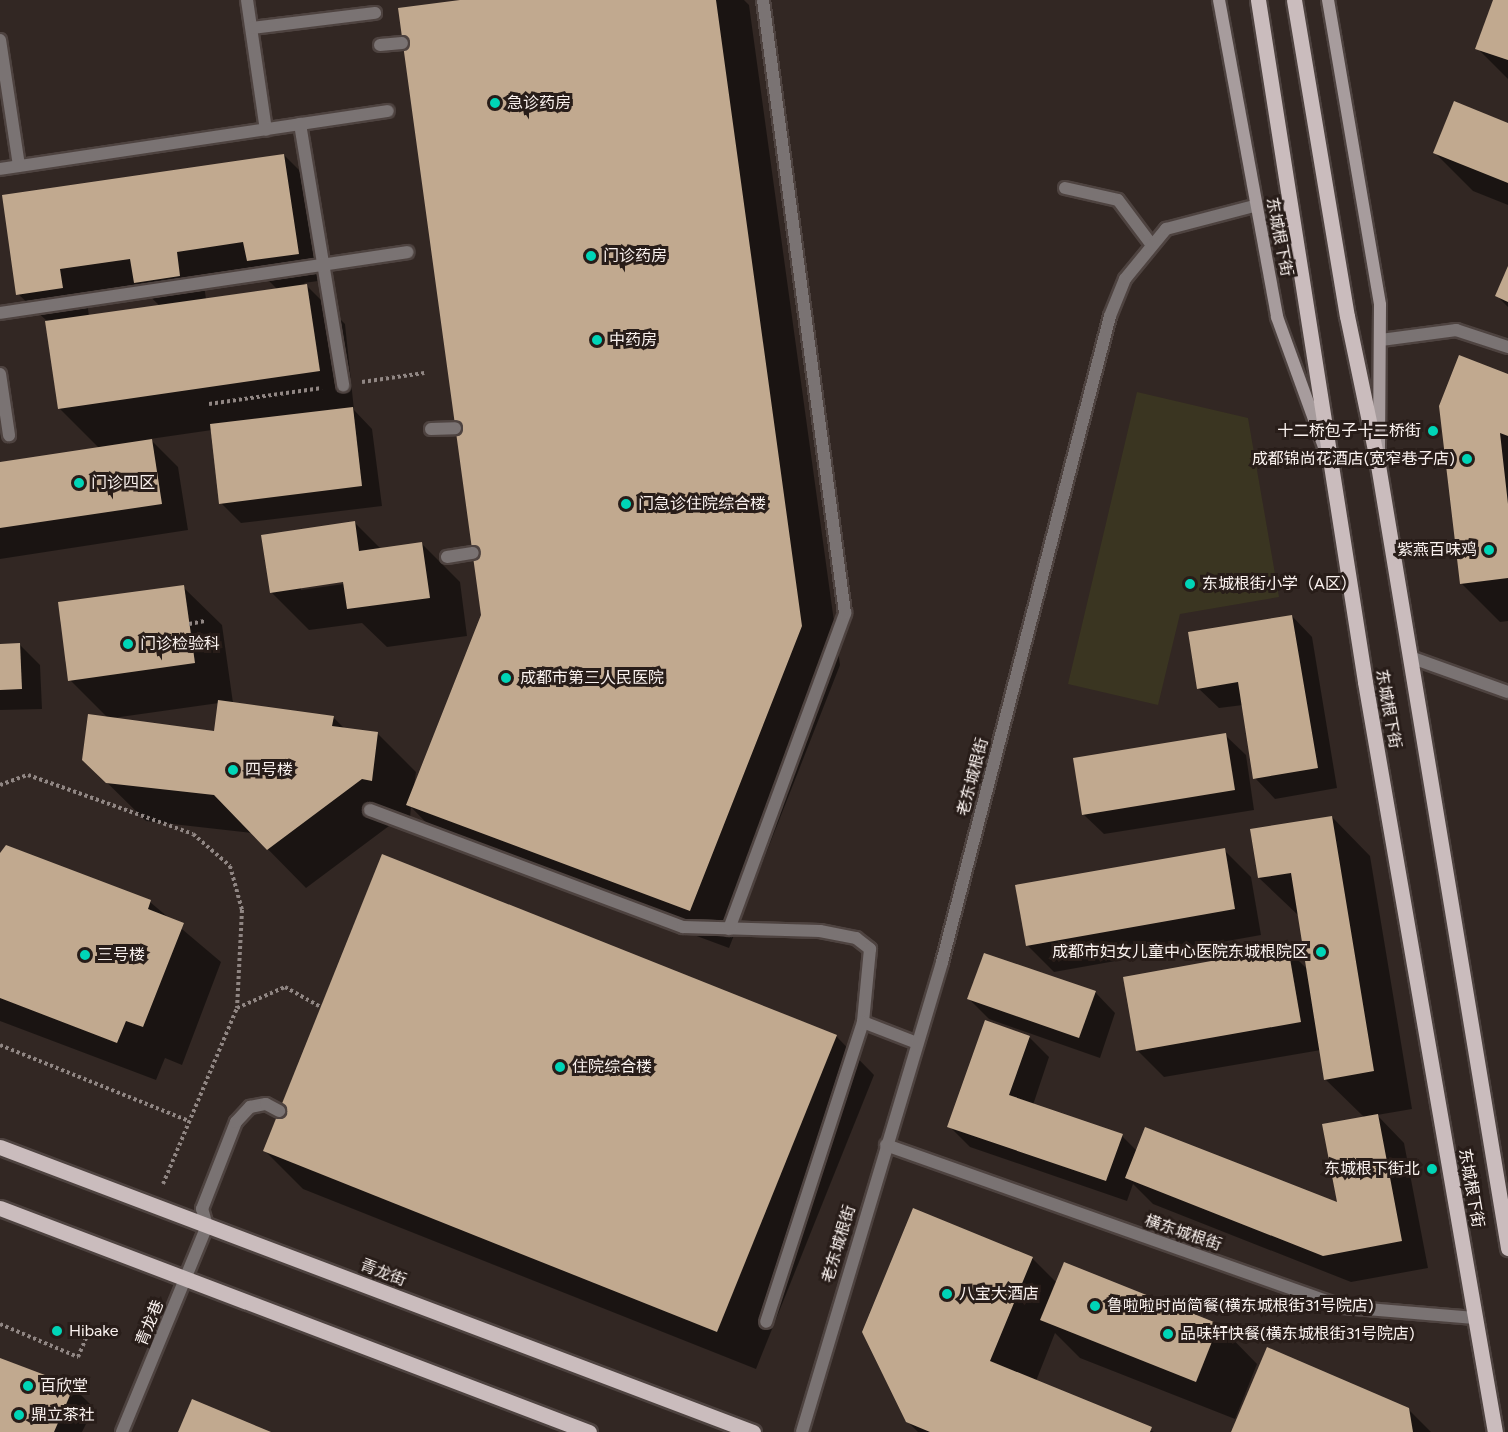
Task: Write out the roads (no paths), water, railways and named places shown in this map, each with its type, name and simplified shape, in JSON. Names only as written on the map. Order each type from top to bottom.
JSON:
[{"type":"main road","points":[[1258,0],[1334,476]]},
{"type":"main road","points":[[1294,0],[1347,316],[1378,465]]},
{"type":"main road","name":"东城根下街","points":[[1378,465],[1508,1248]]},
{"type":"main road","name":"东城根下街","points":[[1334,476],[1495,1432]]},
{"type":"main road","name":"青龙街","points":[[0,1148],[753,1432]]},
{"type":"main road","points":[[0,1208],[589,1432]]},
{"type":"street","points":[[247,0],[266,130]]},
{"type":"street","points":[[729,929],[845,613],[763,0]]},
{"type":"street","name":"东城根下街","points":[[1219,0],[1254,206],[1277,317],[1334,476]]},
{"type":"street","name":"东城根下街","points":[[1328,0],[1381,340],[1378,465]]},
{"type":"street","points":[[252,28],[375,13]]},
{"type":"street","points":[[0,40],[19,166]]},
{"type":"street","points":[[380,45],[402,43]]},
{"type":"street","points":[[0,169],[388,111]]},
{"type":"street","points":[[300,124],[343,385]]},
{"type":"street","points":[[1065,188],[1118,200],[1151,244]]},
{"type":"street","name":"老东城根街","points":[[802,1432],[917,1043],[1110,316],[1125,279],[1151,244],[1166,229],[1254,206]]},
{"type":"street","points":[[0,313],[407,252]]},
{"type":"street","points":[[1381,340],[1456,330],[1508,347]]},
{"type":"street","points":[[0,375],[9,435]]},
{"type":"street","points":[[431,429],[455,428]]},
{"type":"street","points":[[447,556],[473,553]]},
{"type":"street","points":[[1410,657],[1508,692]]},
{"type":"street","points":[[370,810],[683,927],[820,931],[856,938],[870,949],[863,1022],[766,1322]]},
{"type":"street","points":[[863,1022],[917,1043]]},
{"type":"street","points":[[207,1226],[202,1209],[236,1122],[250,1107],[266,1104],[279,1111]]},
{"type":"street","name":"横东城根街","points":[[886,1145],[1343,1306],[1476,1318]]},
{"type":"street","name":"青龙巷","points":[[122,1432],[207,1226]]},
{"type":"place","name":"急诊药房","points":[[495,103]]},
{"type":"place","name":"门诊药房","points":[[591,256]]},
{"type":"place","name":"中药房","points":[[597,340]]},
{"type":"place","name":"十二桥包子十二桥街","points":[[1433,431]]},
{"type":"place","name":"成都锦尚花酒店(宽窄巷子店)","points":[[1467,459]]},
{"type":"place","name":"门诊四区","points":[[79,483]]},
{"type":"place","name":"门急诊住院综合楼","points":[[626,504]]},
{"type":"place","name":"紫燕百味鸡","points":[[1489,550]]},
{"type":"place","name":"东城根街小学（A区）","points":[[1190,584]]},
{"type":"place","name":"门诊检验科","points":[[128,644]]},
{"type":"place","name":"成都市第三人民医院","points":[[506,678]]},
{"type":"place","name":"四号楼","points":[[233,770]]},
{"type":"place","name":"成都市妇女儿童中心医院东城根院区","points":[[1321,952]]},
{"type":"place","name":"三号楼","points":[[85,955]]},
{"type":"place","name":"住院综合楼","points":[[560,1067]]},
{"type":"place","name":"东城根下街北","points":[[1432,1169]]},
{"type":"place","name":"八宝大酒店","points":[[947,1294]]},
{"type":"place","name":"鲁啦啦时尚简餐(横东城根街31号院店)","points":[[1095,1306]]},
{"type":"place","name":"Hibake","points":[[57,1331]]},
{"type":"place","name":"品味轩快餐(横东城根街31号院店)","points":[[1168,1334]]},
{"type":"place","name":"百欣堂","points":[[28,1386]]},
{"type":"place","name":"鼎立茶社","points":[[19,1415]]}]
